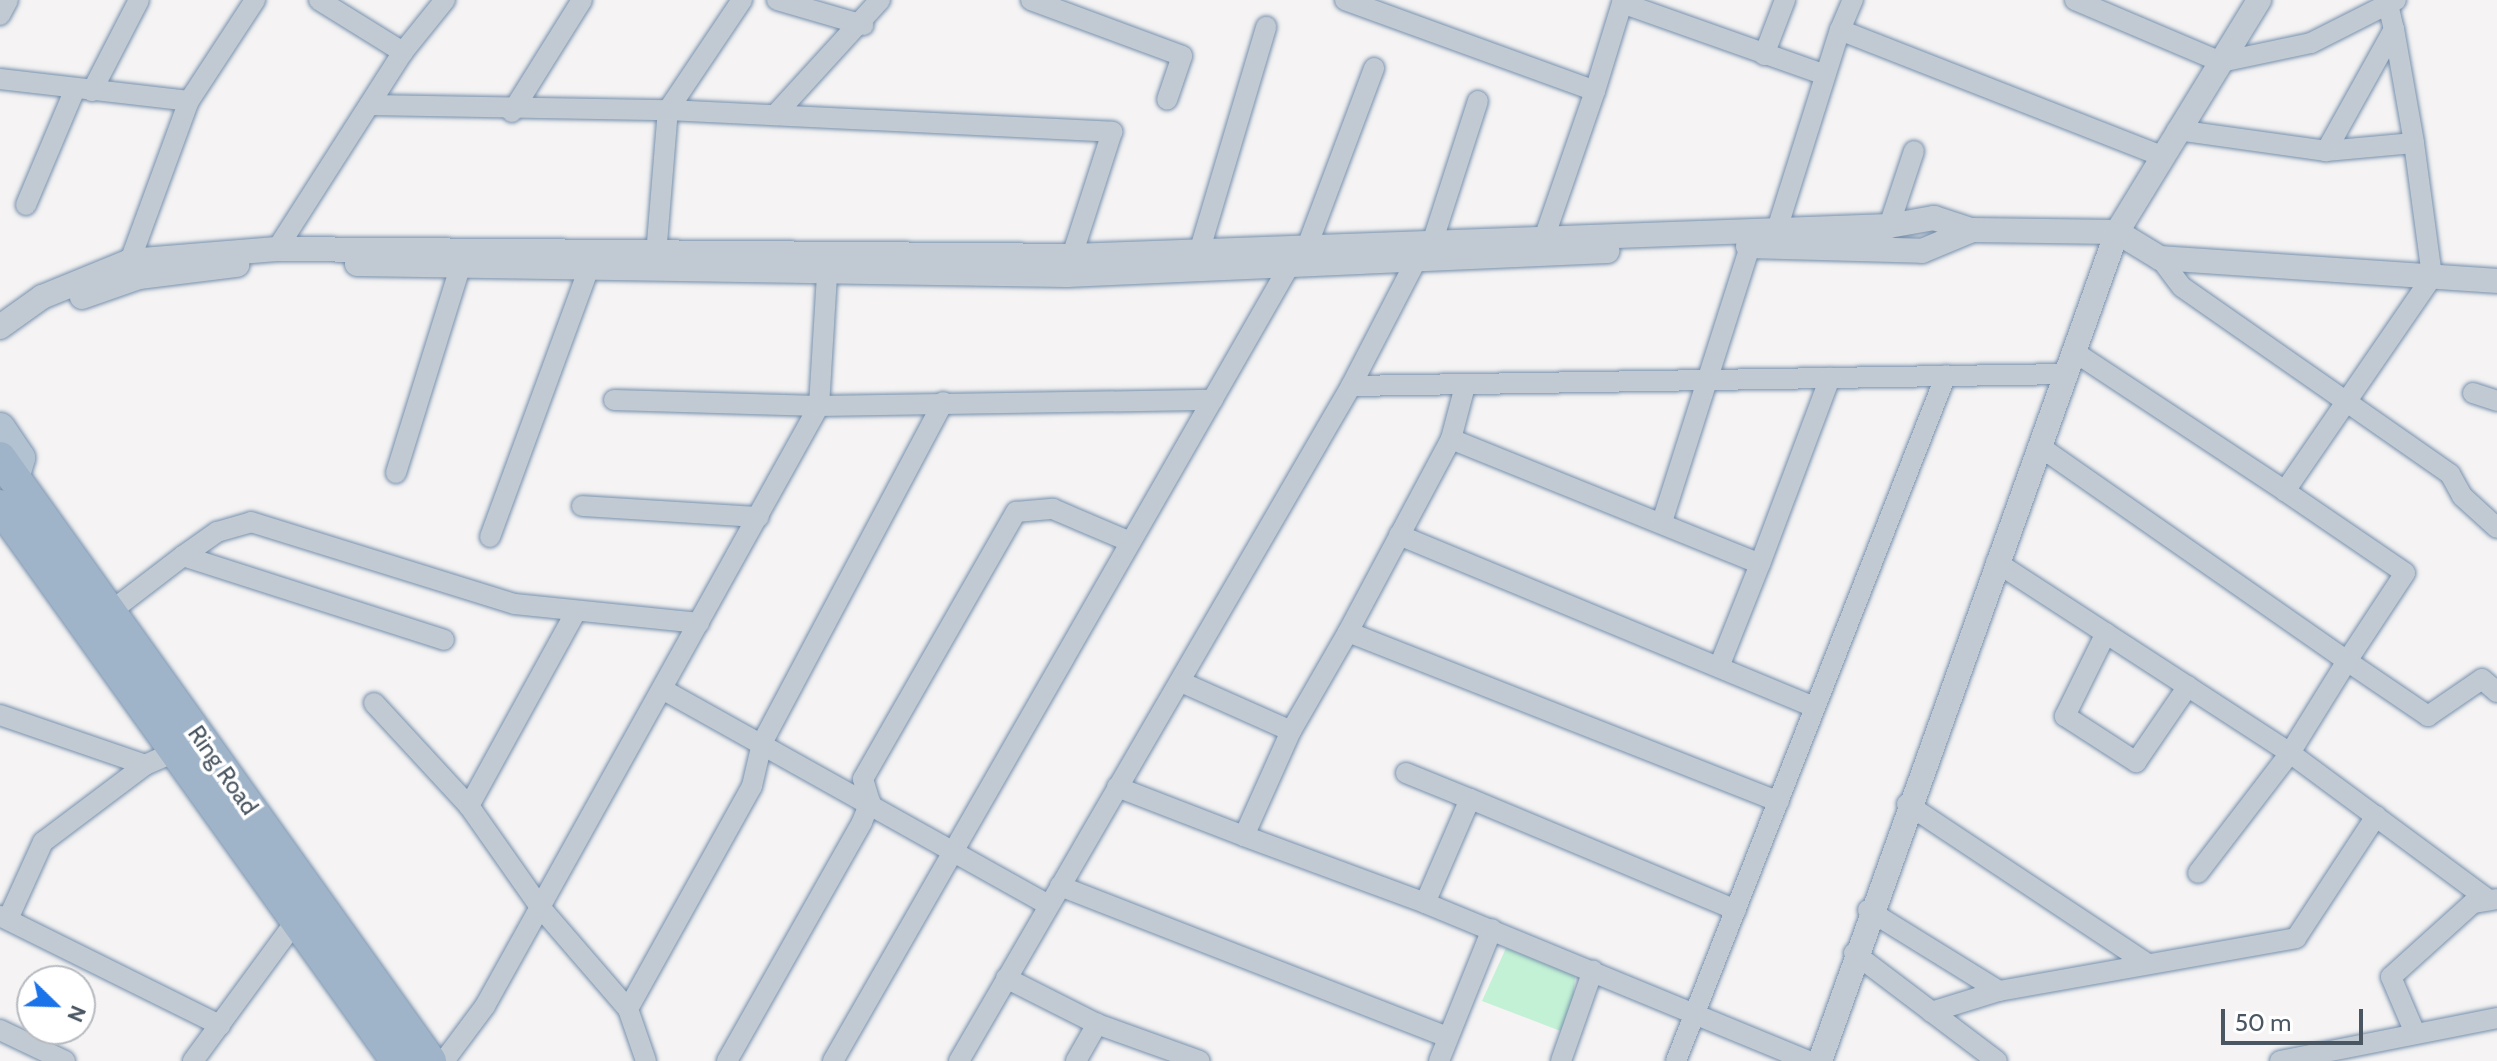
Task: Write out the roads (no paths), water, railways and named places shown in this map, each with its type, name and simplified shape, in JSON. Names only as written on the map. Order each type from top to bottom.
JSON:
[{"type":"highway","name":"Ring Road","points":[[5,481],[110,612],[296,921],[397,1061]]},
{"type":"highway","name":"Ring Road","points":[[5,481],[189,745],[430,1061]]},
{"type":"main road","points":[[0,428],[20,458],[5,481]]},
{"type":"street","points":[[0,15],[8,0]]},
{"type":"street","points":[[26,205],[84,90],[139,0]]},
{"type":"street","points":[[130,270],[189,101],[255,0]]},
{"type":"street","points":[[319,0],[403,52]]},
{"type":"street","points":[[277,249],[403,52],[445,0]]},
{"type":"street","points":[[512,112],[582,0]]},
{"type":"street","points":[[656,255],[668,110],[742,0]]},
{"type":"street","points":[[777,0],[812,5],[863,25]]},
{"type":"street","points":[[775,115],[863,25],[880,0]]},
{"type":"street","points":[[1031,0],[1182,56],[1167,100]]},
{"type":"street","points":[[1345,0],[1595,91]]},
{"type":"street","points":[[1764,55],[1785,0]]},
{"type":"street","points":[[1662,522],[1713,375],[1853,0]]},
{"type":"street","points":[[2075,0],[2221,62],[2311,43],[2392,2],[2432,277],[2285,491]]},
{"type":"street","points":[[1820,1061],[1868,910],[2117,232],[2259,0]]},
{"type":"street","points":[[1544,238],[1622,2],[1825,75]]},
{"type":"street","points":[[1200,249],[1266,27]]},
{"type":"street","points":[[2326,151],[2394,29]]},
{"type":"street","points":[[1840,30],[2162,156]]},
{"type":"street","points":[[1308,244],[1374,68]]},
{"type":"street","points":[[0,79],[189,101]]},
{"type":"street","points":[[959,1061],[1181,682],[1426,249],[1478,101]]},
{"type":"street","points":[[370,105],[512,112],[668,110],[1112,132],[1072,256]]},
{"type":"street","points":[[2177,130],[2326,151],[2414,143]]},
{"type":"street","points":[[1888,238],[1914,151]]},
{"type":"street","points":[[1475,248],[1544,238],[1888,238],[1938,249],[1972,230],[2117,232],[2160,258],[2182,287],[2450,474],[2462,496],[2497,528]]},
{"type":"street","points":[[9,320],[130,270],[277,249],[656,255],[1072,256],[1308,244],[1426,249],[1764,238]]},
{"type":"street","points":[[200,260],[827,274],[1097,274],[1291,263],[1426,249]]},
{"type":"street","points":[[2160,258],[2497,281]]},
{"type":"street","points":[[833,1061],[1128,541],[1291,263]]},
{"type":"street","points":[[396,473],[460,267]]},
{"type":"street","points":[[490,537],[588,270]]},
{"type":"street","points":[[444,1061],[540,907],[819,406],[827,274]]},
{"type":"street","points":[[2073,351],[2405,573],[2290,753],[2198,873]]},
{"type":"street","points":[[1351,386],[1465,386],[1713,375],[1830,378],[2065,374]]},
{"type":"street","points":[[1676,1061],[1946,375]]},
{"type":"street","points":[[1719,667],[1830,378]]},
{"type":"street","points":[[1244,836],[1291,731],[1348,632],[1451,439],[1465,386]]},
{"type":"street","points":[[2473,393],[2497,401]]},
{"type":"street","points":[[614,400],[819,406],[1213,400]]},
{"type":"street","points":[[628,1009],[752,786],[762,743],[943,402]]},
{"type":"street","points":[[1451,439],[1760,564]]},
{"type":"street","points":[[2039,446],[2428,716],[2482,679],[2497,692]]},
{"type":"street","points":[[582,506],[759,517]]},
{"type":"street","points":[[727,1061],[870,802],[863,779],[1016,512],[1053,509],[1128,541]]},
{"type":"street","points":[[110,612],[225,528],[251,522],[515,604],[575,613],[699,623]]},
{"type":"street","points":[[1399,535],[1815,707]]},
{"type":"street","points":[[183,556],[444,640]]},
{"type":"street","points":[[1996,562],[2290,753],[2493,900]]},
{"type":"street","points":[[469,806],[575,613]]},
{"type":"street","points":[[1348,632],[1779,802]]},
{"type":"street","points":[[2106,633],[2065,716],[2136,762],[2188,686]]},
{"type":"street","points":[[1181,682],[1291,731]]},
{"type":"street","points":[[662,689],[870,802],[1049,905]]},
{"type":"street","points":[[374,703],[469,806],[540,907],[628,1009],[646,1061]]},
{"type":"street","points":[[0,715],[145,765]]},
{"type":"street","points":[[189,745],[145,765],[43,842],[4,918],[220,1025]]},
{"type":"street","points":[[1406,773],[1736,910]]},
{"type":"street","points":[[1117,787],[1492,929],[1697,1011],[1808,1061]]},
{"type":"street","points":[[1425,903],[1470,799]]},
{"type":"street","points":[[1907,804],[2146,963]]},
{"type":"street","points":[[1931,1012],[1999,991],[2296,938],[2376,816]]},
{"type":"street","points":[[1060,886],[1448,1037]]},
{"type":"street","points":[[2415,1033],[2391,977],[2473,903],[2493,900]]},
{"type":"street","points":[[1868,910],[1999,991]]},
{"type":"street","points":[[193,1061],[296,921]]},
{"type":"street","points":[[1439,1061],[1492,929]]},
{"type":"street","points":[[1854,953],[1997,1061]]},
{"type":"street","points":[[1561,1061],[1593,970]]},
{"type":"street","points":[[1006,978],[1097,1024],[1200,1061]]},
{"type":"street","points":[[2280,1061],[2497,1018]]},
{"type":"street","points":[[1076,1061],[1097,1024]]},
{"type":"street","points":[[0,1030],[65,1061]]}]
